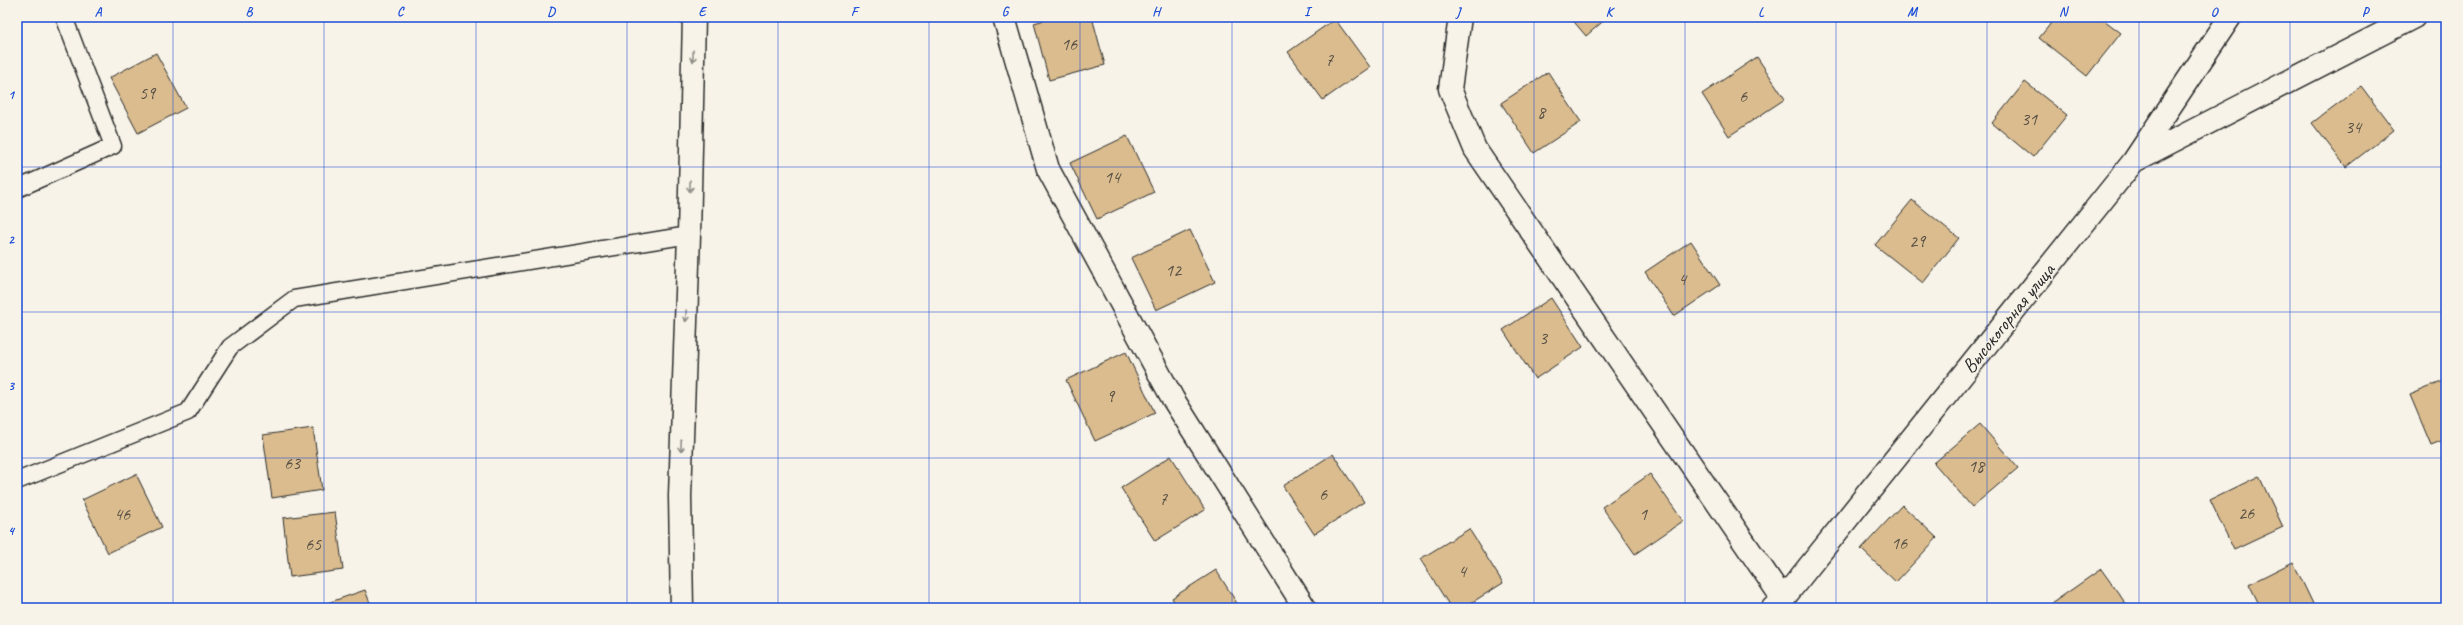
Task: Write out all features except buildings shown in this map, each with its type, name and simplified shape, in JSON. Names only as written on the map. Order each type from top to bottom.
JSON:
[{"type":"street","points":[[682,608],[680,496],[689,235],[694,17]]},
{"type":"street","points":[[1004,17],[1048,169],[1173,398],[1305,608]]},
{"type":"street","points":[[1460,17],[1450,89],[1475,149],[1778,604]]},
{"type":"street","name":"Высокогорная улица","points":[[1778,604],[2133,162],[2230,17]]},
{"type":"street","points":[[2133,162],[2414,17]]},
{"type":"lane","points":[[17,189],[113,146],[64,17]]},
{"type":"lane","points":[[17,481],[188,412],[230,347],[294,299],[689,235]]}]
